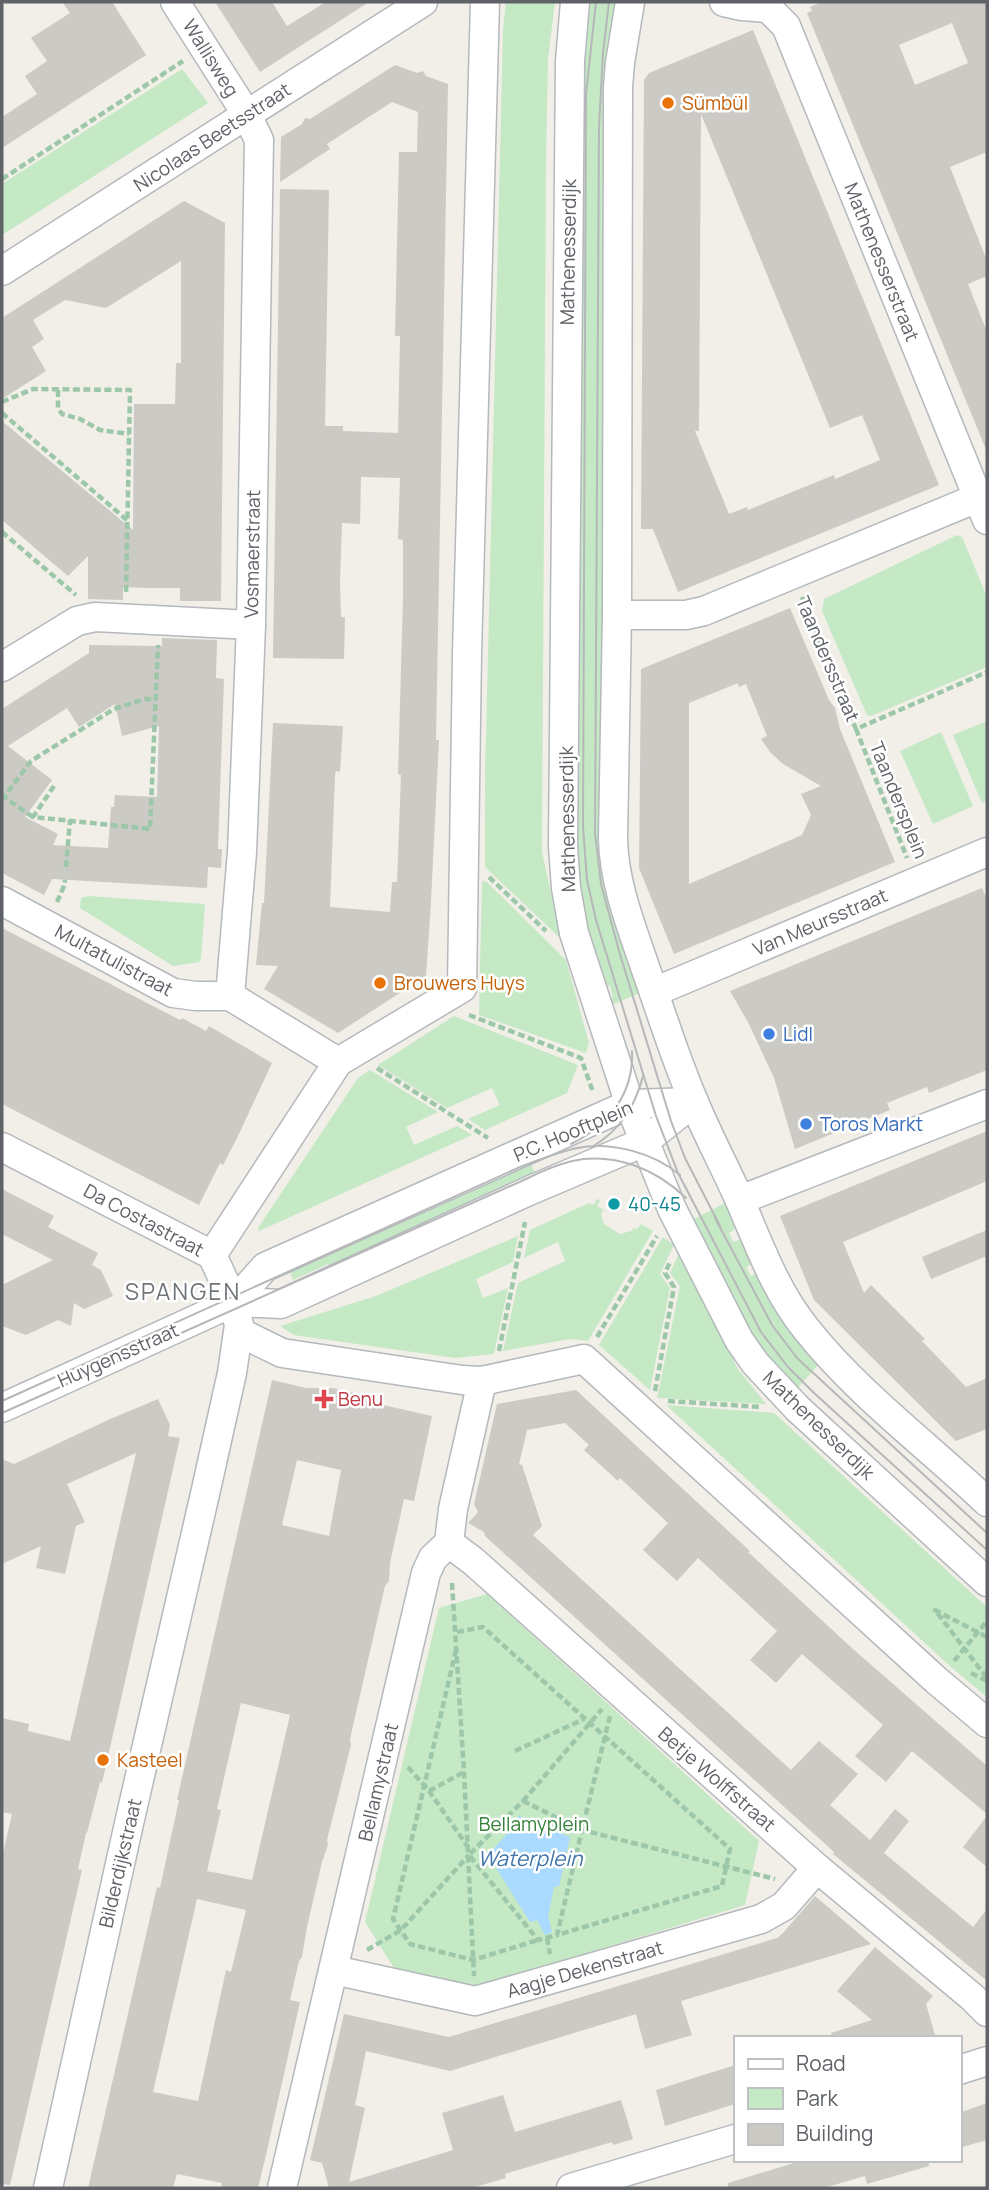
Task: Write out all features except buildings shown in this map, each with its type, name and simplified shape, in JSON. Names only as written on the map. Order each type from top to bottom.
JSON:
[{"type":"street","name":"Wallisweg","points":[[175,2],[247,115]]},
{"type":"street","name":"Nicolaas Beetsstraat","points":[[2,271],[423,2]]},
{"type":"street","points":[[212,1255],[338,1062],[465,1001],[469,599],[485,2]]},
{"type":"street","name":"Mathenesserdijk","points":[[575,2],[570,61],[564,846],[566,888],[574,933],[644,1142],[672,1209],[738,1340],[755,1363],[798,1409],[987,1582]]},
{"type":"street","points":[[630,2],[618,87],[614,861],[633,934],[694,1102],[740,1200],[768,1268],[805,1328],[852,1380],[986,1498]]},
{"type":"street","points":[[724,2],[742,6],[773,5]]},
{"type":"street","name":"Mathenesserstraat","points":[[773,5],[786,26],[984,504]]},
{"type":"street","name":"Vosmaerstraat","points":[[230,996],[242,852],[251,625],[258,140],[247,115]]},
{"type":"street","name":"Taandersstraat","points":[[617,615],[686,615],[704,611],[984,504]]},
{"type":"street","points":[[2,667],[77,621],[95,617],[251,625]]},
{"type":"street","name":"Van Meursstraat","points":[[654,992],[987,852]]},
{"type":"street","name":"Multatulistraat","points":[[2,901],[173,993],[230,996]]},
{"type":"street","points":[[230,996],[338,1062]]},
{"type":"street","name":"P.C. Hooftplein","points":[[234,1302],[265,1268],[630,1104],[694,1102]]},
{"type":"street","name":"P.C. Hooftplein","points":[[234,1302],[281,1304],[531,1190],[644,1142],[694,1102]]},
{"type":"street","points":[[740,1200],[987,1104]]},
{"type":"street","name":"Da Costastraat","points":[[2,1147],[212,1255],[234,1302],[239,1332]]},
{"type":"street","name":"Huygensstraat","points":[[2,1408],[234,1302]]},
{"type":"street","points":[[239,1332],[282,1353],[462,1380],[482,1381],[584,1359],[648,1408],[936,1680],[987,1723]]},
{"type":"street","name":"Bilderdijkstraat","points":[[48,2188],[239,1332]]},
{"type":"street","points":[[449,1544],[453,1509],[482,1381]]},
{"type":"street","name":"Betje Wolffstraat","points":[[449,1544],[473,1561],[618,1691],[809,1876],[972,1997],[987,2012]]},
{"type":"street","name":"Bellamystraat","points":[[282,2188],[426,1573],[433,1558],[449,1544]]},
{"type":"street","name":"Aagje Dekenstraat","points":[[334,1970],[475,2001],[761,1919],[784,1906],[809,1876]]},
{"type":"street","points":[[961,2069],[987,2061]]},
{"type":"street","points":[[571,2188],[734,2139]]},
{"type":"path","points":[[2,179],[205,47]]},
{"type":"path","points":[[2,402],[33,389],[130,390],[126,617]]},
{"type":"path","points":[[58,390],[58,408],[62,414],[80,419],[100,430],[129,434]]},
{"type":"path","points":[[2,413],[127,520]]},
{"type":"path","points":[[2,533],[75,594],[95,617]]},
{"type":"path","name":"Taandersstraat","points":[[794,575],[856,729],[987,672]]},
{"type":"path","points":[[156,699],[145,699],[114,709],[32,761],[4,797],[33,817],[150,829],[160,619]]},
{"type":"path","name":"Taandersplein","points":[[856,729],[916,882]]},
{"type":"path","points":[[33,817],[54,786]]},
{"type":"path","points":[[66,867],[70,820]]},
{"type":"path","points":[[485,873],[555,939]]},
{"type":"path","points":[[465,1001],[581,1058],[595,1096]]},
{"type":"path","points":[[405,1085],[478,1132]]},
{"type":"path","points":[[503,1331],[527,1214]]},
{"type":"path","points":[[584,1359],[658,1234]]},
{"type":"path","points":[[648,1408],[674,1287],[665,1273],[670,1261]]},
{"type":"path","points":[[648,1408],[667,1401],[798,1409]]},
{"type":"path","points":[[449,1544],[457,1632],[475,2001]]},
{"type":"path","points":[[987,1637],[935,1610],[987,1678]]},
{"type":"path","points":[[952,1664],[987,1621]]},
{"type":"path","points":[[457,1632],[483,1627],[730,1849],[722,1886],[473,1960],[410,1944],[393,1919],[457,1643]]},
{"type":"path","points":[[334,1970],[401,1930],[469,1855],[523,1801],[618,1691]]},
{"type":"path","points":[[557,1935],[604,1735],[618,1691]]},
{"type":"path","points":[[515,1751],[584,1719]]},
{"type":"path","points":[[383,1757],[402,1760],[429,1791],[468,1847]]},
{"type":"path","points":[[429,1791],[464,1772]]},
{"type":"path","points":[[523,1801],[582,1830],[726,1867],[809,1876]]},
{"type":"path","points":[[469,1855],[538,1940]]},
{"type":"green space","points":[[506,2],[555,2],[548,59],[546,159],[542,852],[561,939],[485,867],[503,30]]},
{"type":"green space","points":[[583,2],[620,2],[605,848],[643,992],[606,1007],[603,1000],[613,997],[610,986],[600,989],[575,894]]},
{"type":"green space","points":[[182,69],[208,103],[2,235],[2,184]]},
{"type":"green space","points":[[957,535],[962,537],[987,597],[987,667],[871,716],[867,715],[822,611],[824,599]]},
{"type":"green space","points":[[987,721],[987,800],[982,803],[953,735]]},
{"type":"green space","points":[[941,732],[973,806],[933,824],[900,751]]},
{"type":"green space","points":[[482,881],[487,882],[566,960],[589,1043],[586,1053],[479,1015]]},
{"type":"green space","points":[[88,896],[205,904],[201,959],[199,962],[173,966],[80,908],[81,898]]},
{"type":"green space","points":[[454,1016],[578,1065],[567,1093],[485,1130],[468,1119],[500,1105],[492,1088],[447,1108],[378,1065]]},
{"type":"green space","points":[[370,1070],[438,1112],[406,1127],[414,1145],[457,1126],[472,1135],[259,1231],[258,1228],[358,1078]]},
{"type":"green space","points":[[528,1158],[538,1179],[331,1271],[328,1264],[293,1280],[288,1265]]},
{"type":"green space","points":[[597,1199],[600,1200],[597,1206],[604,1210],[601,1214],[604,1224],[620,1234],[637,1229],[641,1224],[653,1231],[588,1341],[570,1339],[503,1351],[518,1283],[565,1261],[558,1242],[524,1258],[530,1230],[589,1203],[593,1205]]},
{"type":"green space","points":[[727,1202],[739,1227],[729,1233],[733,1242],[745,1238],[756,1262],[746,1267],[751,1276],[760,1271],[822,1361],[793,1393],[772,1371],[688,1222]]},
{"type":"green space","points":[[518,1236],[513,1262],[476,1279],[483,1298],[508,1288],[494,1354],[455,1358],[294,1335],[280,1326],[376,1296]]},
{"type":"green space","points":[[663,1237],[674,1245],[660,1274],[670,1288],[650,1390],[599,1345]]},
{"type":"green space","points":[[679,1253],[738,1369],[766,1404],[657,1398],[680,1286],[670,1273]]},
{"type":"green space","points":[[666,1405],[774,1413],[987,1607],[987,1697],[952,1668]]},
{"type":"green space","name":"Bellamyplein","points":[[487,1594],[759,1841],[745,1905],[479,1986],[394,1968],[365,1922],[439,1608]]},
{"type":"water","name":"Waterplein","points":[[519,1815],[570,1837],[559,1886],[554,1887],[548,1916],[552,1932],[545,1935],[537,1920],[530,1922],[488,1855],[515,1825]]},
{"type":"tram line","points":[[596,2],[586,94],[583,827],[587,880],[596,920],[656,1116],[678,1173],[761,1332],[788,1367],[814,1393],[987,1550]]},
{"type":"tram line","points":[[609,2],[599,127],[595,834],[601,884],[671,1121],[685,1158],[720,1226]]},
{"type":"tram line","points":[[571,1144],[596,1128],[616,1107],[629,1081],[632,1051]]},
{"type":"tram line","points":[[592,1147],[611,1133],[625,1117],[636,1098],[643,1076]]},
{"type":"tram line","points":[[2,1401],[520,1167],[556,1154],[590,1146],[618,1148],[645,1155],[680,1175]]},
{"type":"tram line","points":[[2,1413],[542,1171],[572,1161],[604,1159],[634,1165],[662,1179],[686,1198]]},
{"type":"tram line","points":[[715,1218],[772,1325],[797,1358],[987,1533]]},
{"type":"place","name":"Sümbül","points":[[668,103]]},
{"type":"place","name":"Brouwers Huys","points":[[380,983]]},
{"type":"place","name":"Lidl","points":[[769,1034]]},
{"type":"place","name":"Toros Markt","points":[[806,1124]]},
{"type":"place","name":"40-45","points":[[614,1204]]},
{"type":"place","name":"Benu","points":[[324,1399]]},
{"type":"place","name":"Kasteel","points":[[103,1760]]},
{"type":"district","name":"SPANGEN","points":[[183,1292]]}]
